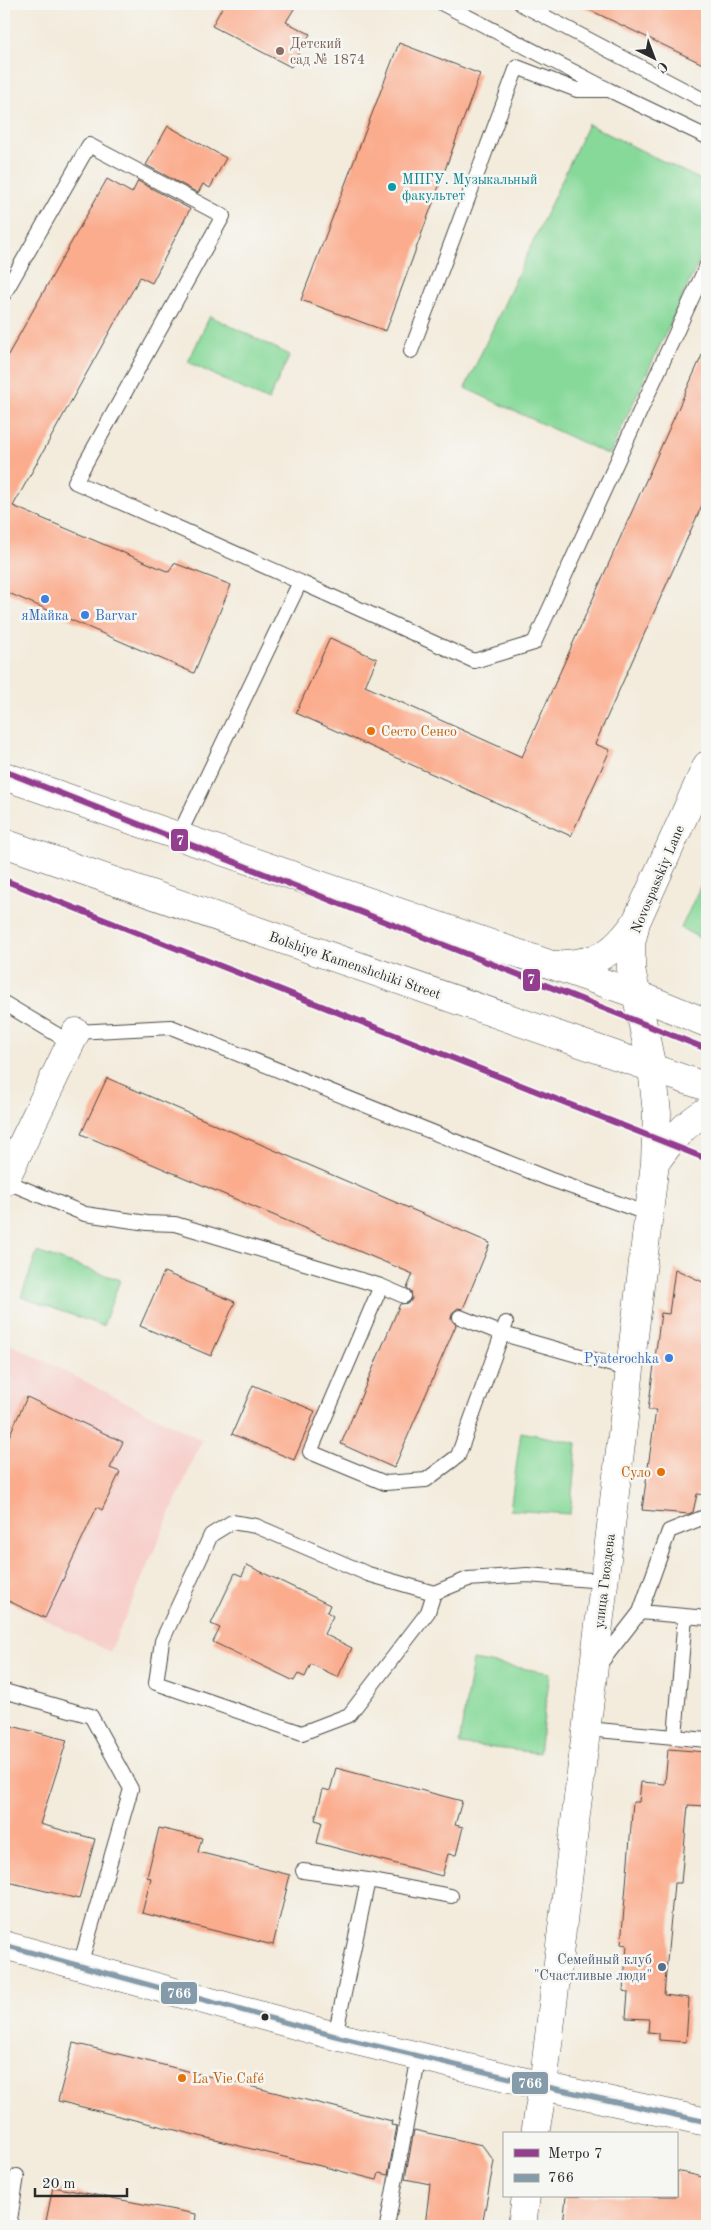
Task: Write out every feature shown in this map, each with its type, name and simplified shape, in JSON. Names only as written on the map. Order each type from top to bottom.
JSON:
[{"type":"main road","points":[[4,776],[636,994],[707,1023]]},
{"type":"main road","name":"Novospasskiy Lane","points":[[643,1028],[631,968],[631,944],[636,922],[704,781]]},
{"type":"main road","name":"Bolshiye Kamenshchiki Street","points":[[4,843],[707,1087]]},
{"type":"main road","points":[[552,965],[579,963],[601,957],[621,943],[636,922]]},
{"type":"main road","name":"улица Гвоздева","points":[[535,2132],[543,2086],[656,1163],[656,1113],[652,1068],[643,1028]]},
{"type":"main road","points":[[4,1182],[73,1037]]},
{"type":"main road","points":[[656,1163],[672,1139],[693,1119],[707,1112]]},
{"type":"main road","points":[[4,1945],[335,2036],[543,2086],[707,2122]]},
{"type":"main road","points":[[522,2226],[526,2198]]},
{"type":"lane","points":[[443,4],[609,90],[707,137]]},
{"type":"lane","points":[[521,4],[707,102]]},
{"type":"lane","points":[[411,351],[517,67],[577,90],[609,90]]},
{"type":"lane","points":[[4,294],[89,145],[223,216],[76,482],[474,661],[534,643],[707,265]]},
{"type":"lane","points":[[178,837],[300,582]]},
{"type":"lane","points":[[4,1003],[73,1037],[171,1027],[549,1180],[649,1214]]},
{"type":"lane","points":[[4,1182],[85,1214],[147,1223],[175,1224],[381,1286],[404,1296]]},
{"type":"lane","points":[[381,1286],[310,1452],[385,1483],[426,1480],[458,1456],[505,1328]]},
{"type":"lane","points":[[460,1317],[505,1328],[630,1370]]},
{"type":"lane","points":[[594,1671],[640,1612],[669,1531],[707,1516]]},
{"type":"lane","points":[[434,1593],[428,1612],[349,1715],[302,1734],[156,1683],[162,1641],[170,1623],[212,1535],[232,1522],[256,1526],[368,1574],[434,1593],[468,1579],[527,1575],[604,1581]]},
{"type":"lane","points":[[640,1612],[707,1618]]},
{"type":"lane","points":[[675,1737],[685,1616]]},
{"type":"lane","points":[[4,1691],[91,1716],[131,1789],[80,1966]]},
{"type":"lane","points":[[587,1728],[707,1740]]},
{"type":"lane","points":[[303,1871],[368,1880],[451,1896]]},
{"type":"lane","points":[[335,2036],[368,1880]]},
{"type":"lane","points":[[387,2226],[419,2056]]},
{"type":"lane","points":[[9,2226],[17,2176]]},
{"type":"shaded area","points":[[4,1341],[202,1440],[110,1652],[4,1599]]},
{"type":"green space","points":[[588,124],[707,183],[707,244],[609,455],[465,388]]},
{"type":"green space","points":[[210,316],[290,355],[268,401],[188,362]]},
{"type":"green space","points":[[707,872],[707,942],[681,928]]},
{"type":"green space","points":[[37,1252],[120,1280],[103,1326],[21,1297]]},
{"type":"green space","points":[[521,1432],[577,1443],[570,1514],[510,1510]]},
{"type":"green space","points":[[473,1660],[550,1673],[539,1753],[459,1744]]},
{"type":"building","name":"Детский сад № 1874","points":[[224,4],[297,4],[286,22],[310,34],[291,67],[212,26]]},
{"type":"building","points":[[577,4],[707,4],[707,66],[636,32]]},
{"type":"building","name":"МПГУ. Музыкальный факультет","points":[[399,43],[480,74],[386,331],[301,300]]},
{"type":"building","points":[[168,126],[226,158],[210,188],[203,184],[198,193],[146,165]]},
{"type":"building","points":[[107,179],[132,193],[138,181],[190,209],[152,283],[140,277],[13,506],[169,572],[174,563],[231,585],[194,673],[4,591],[4,362]]},
{"type":"building","points":[[707,344],[707,494],[595,744],[610,750],[571,836],[296,713],[330,638],[377,659],[365,686],[522,757]]},
{"type":"building","points":[[107,1078],[490,1243],[463,1309],[458,1308],[452,1313],[451,1319],[456,1325],[394,1468],[341,1444],[400,1304],[409,1303],[412,1299],[411,1291],[407,1288],[413,1274],[81,1134]]},
{"type":"building","points":[[675,1269],[707,1284],[707,1495],[697,1494],[693,1512],[689,1514],[642,1510],[656,1410],[648,1410],[661,1313],[669,1314]]},
{"type":"building","points":[[164,1272],[235,1302],[211,1356],[140,1326]]},
{"type":"building","points":[[253,1385],[315,1411],[294,1460],[232,1434]]},
{"type":"building","points":[[27,1397],[123,1442],[110,1468],[120,1472],[102,1510],[97,1507],[45,1618],[4,1599],[4,1447]]},
{"type":"building","points":[[247,1565],[330,1605],[327,1612],[333,1616],[324,1634],[352,1648],[338,1677],[311,1664],[305,1677],[298,1674],[294,1681],[213,1642],[220,1628],[211,1624],[235,1573],[242,1576]]},
{"type":"building","points":[[4,1724],[67,1740],[40,1824],[95,1839],[79,1899],[4,1881]]},
{"type":"building","points":[[668,1749],[707,1752],[707,1806],[688,1805],[681,1883],[674,1883],[664,1995],[689,1998],[686,2042],[659,2040],[659,2033],[648,2032],[649,2019],[626,2018],[628,1992],[623,1991],[627,1945],[621,1944],[633,1802],[639,1802],[641,1782],[665,1784]]},
{"type":"building","points":[[336,1768],[462,1801],[455,1825],[463,1827],[456,1855],[448,1854],[442,1876],[317,1843],[322,1822],[315,1820],[323,1789],[330,1791]]},
{"type":"building","points":[[159,1828],[202,1838],[198,1852],[290,1875],[273,1945],[142,1913],[151,1878],[147,1877]]},
{"type":"building","points":[[73,2043],[392,2121],[391,2125],[397,2126],[388,2175],[379,2173],[377,2180],[58,2101]]},
{"type":"building","points":[[414,2130],[482,2145],[494,2161],[482,2226],[425,2226],[430,2184],[405,2179]]},
{"type":"building","points":[[678,2171],[707,2178],[707,2226],[563,2226],[566,2198],[678,2198]]},
{"type":"building","points":[[53,2187],[196,2214],[195,2226],[45,2226]]},
{"type":"metro line","name":"7","points":[[4,771],[707,1049]]},
{"type":"metro line","name":"7","points":[[4,880],[707,1159]]},
{"type":"transit line","name":"766","points":[[4,1945],[335,2036],[543,2086],[707,2122]]},
{"type":"place","name":"Детский сад № 1874","points":[[280,51]]},
{"type":"place","name":"МПГУ. Музыкальный факультет","points":[[392,187]]},
{"type":"place","name":"яМайка","points":[[45,599]]},
{"type":"place","name":"Barvar","points":[[85,615]]},
{"type":"place","name":"Сесто Сенсо","points":[[371,731]]},
{"type":"place","name":"Pyaterochka","points":[[669,1358]]},
{"type":"place","name":"Суло","points":[[661,1472]]},
{"type":"place","name":"Семейный клуб \"Счастливые люди\"","points":[[662,1967]]},
{"type":"place","name":"La Vie Café","points":[[182,2078]]}]
